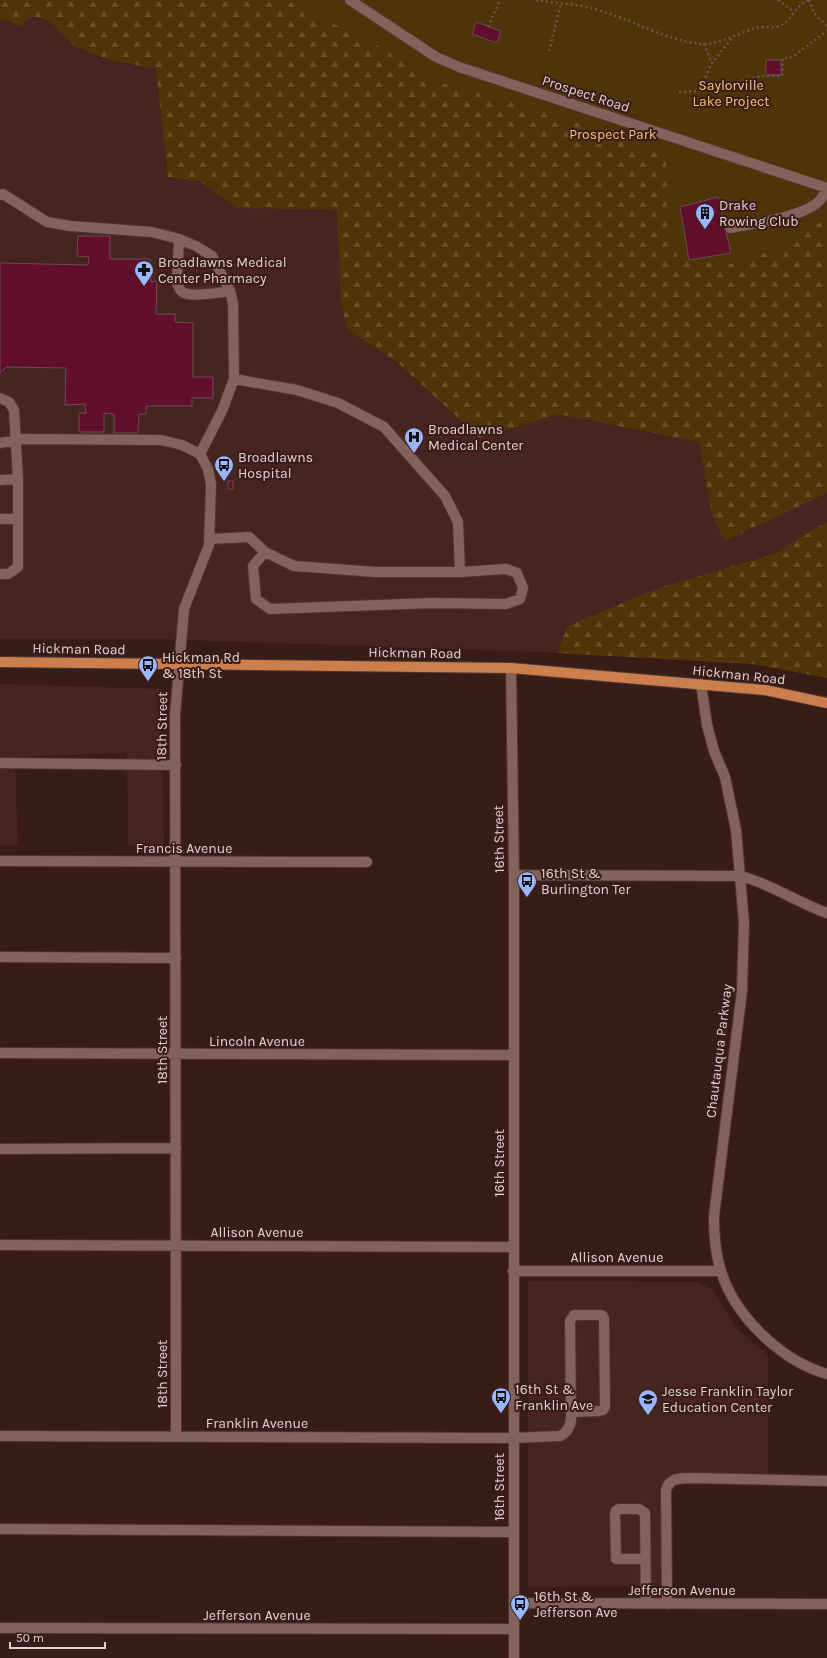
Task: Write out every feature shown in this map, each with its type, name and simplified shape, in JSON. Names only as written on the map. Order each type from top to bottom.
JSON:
[{"type":"main road","name":"Hickman Road","points":[[0,662],[512,668],[765,690],[827,702]]},
{"type":"street","name":"Prospect Road","points":[[350,0],[436,56],[458,67],[827,189]]},
{"type":"street","points":[[730,228],[785,217],[813,206],[820,201],[827,189]]},
{"type":"street","points":[[0,195],[3,194],[47,222],[70,226],[152,232],[179,239],[196,246],[212,256],[230,291],[233,303],[234,319],[234,379],[222,410],[200,454],[182,445],[162,440],[16,440],[0,443]]},
{"type":"street","points":[[179,239],[177,277],[179,289],[184,293],[191,294],[210,294],[230,291]]},
{"type":"street","points":[[234,379],[297,390],[331,401],[384,426],[445,496],[458,522],[460,572]]},
{"type":"street","points":[[0,398],[9,402],[14,410],[18,479],[18,567],[8,574],[0,574]]},
{"type":"street","name":"18th Street","points":[[176,1437],[175,715],[178,664],[184,609],[210,539],[211,484],[208,469],[200,454]]},
{"type":"street","points":[[0,480],[18,479]]},
{"type":"street","points":[[0,519],[18,519]]},
{"type":"street","points":[[210,539],[249,537],[265,552],[294,566],[376,572],[460,572],[506,569],[517,573],[523,588],[520,599],[506,604],[432,603],[270,609],[256,599],[253,566],[265,552]]},
{"type":"street","name":"16th Street","points":[[512,668],[514,875],[514,1658]]},
{"type":"street","name":"Chautauqua Parkway","points":[[701,684],[707,725],[714,751],[725,777],[736,830],[744,923],[742,991],[714,1216],[715,1245],[721,1271],[727,1287],[742,1312],[758,1330],[785,1354],[827,1374]]},
{"type":"street","points":[[0,763],[176,765]]},
{"type":"street","name":"Francis Avenue","points":[[0,861],[367,862]]},
{"type":"street","points":[[514,875],[741,876],[755,880],[812,908],[827,913]]},
{"type":"street","points":[[0,956],[176,958]]},
{"type":"street","name":"Lincoln Avenue","points":[[0,1053],[514,1055]]},
{"type":"street","points":[[0,1149],[176,1148]]},
{"type":"street","name":"Allison Avenue","points":[[0,1245],[513,1247]]},
{"type":"street","name":"Allison Avenue","points":[[513,1271],[721,1271]]},
{"type":"street","name":"Franklin Avenue","points":[[0,1436],[513,1438],[560,1436],[566,1433],[569,1428],[571,1412],[570,1321],[574,1315],[601,1315],[604,1319],[605,1407],[603,1410],[599,1411],[571,1412]]},
{"type":"street","points":[[667,1604],[666,1490],[668,1484],[675,1479],[691,1478],[827,1481]]},
{"type":"street","points":[[645,1559],[616,1559],[615,1515],[619,1509],[639,1509],[645,1513],[646,1604]]},
{"type":"street","points":[[0,1529],[514,1532]]},
{"type":"street","name":"Jefferson Avenue","points":[[514,1603],[827,1604]]},
{"type":"street","name":"Jefferson Avenue","points":[[0,1628],[514,1630]]},
{"type":"path","points":[[488,27],[500,0]]},
{"type":"path","points":[[536,0],[581,6],[616,16],[645,29],[673,38],[704,44],[733,37],[756,27],[770,28],[781,25],[794,12],[796,7],[808,0],[814,14],[827,26]]},
{"type":"path","points":[[778,0],[794,12]]},
{"type":"path","points":[[549,51],[561,4]]},
{"type":"path","points":[[679,92],[699,91],[762,76],[782,76],[783,58],[795,56],[827,31]]},
{"type":"path","points":[[699,91],[712,63],[733,37]]},
{"type":"path","points":[[704,44],[712,63]]},
{"type":"shaded area","name":"Broadlawns Medical Center","points":[[0,0],[827,269],[827,678],[752,664],[538,652],[155,639],[0,639]]},
{"type":"shaded area","points":[[0,684],[161,689],[164,847],[128,846],[127,753],[15,757],[18,845],[0,845]]},
{"type":"shaded area","name":"Jesse Franklin Taylor Education Center","points":[[528,1281],[697,1282],[713,1290],[737,1328],[768,1355],[768,1477],[666,1478],[664,1586],[528,1587]]},
{"type":"green space","points":[[0,0],[286,0],[378,46],[442,83],[542,110],[666,156],[667,227],[679,261],[730,264],[777,249],[827,218],[827,493],[725,541],[712,515],[699,442],[558,414],[480,438],[397,362],[347,329],[341,302],[337,210],[236,208],[200,181],[168,177],[156,69],[107,59],[74,46],[50,21],[32,16],[20,26],[2,19],[0,21]]},
{"type":"green space","name":"Prospect Park","points":[[192,0],[827,0],[827,269],[508,268]]},
{"type":"green space","points":[[827,522],[827,678],[752,664],[557,653],[568,626],[653,590],[773,554]]},
{"type":"building","points":[[476,22],[501,31],[497,43],[472,34]]},
{"type":"building","points":[[766,60],[781,60],[781,75],[766,75]]},
{"type":"building","name":"Drake Rowing Club","points":[[718,197],[731,253],[689,260],[680,207]]},
{"type":"building","points":[[78,236],[110,236],[110,259],[150,259],[151,282],[157,281],[156,314],[175,314],[175,322],[193,323],[193,377],[213,377],[213,398],[192,398],[192,406],[146,406],[146,414],[139,414],[138,433],[114,433],[114,414],[104,413],[104,432],[79,432],[79,413],[86,413],[85,404],[65,405],[66,368],[6,367],[0,373],[0,263],[88,265],[89,257],[77,256]]},
{"type":"building","points":[[228,481],[233,481],[233,489],[228,489]]},
{"type":"place","name":"Drake Rowing Club","points":[[705,230]]},
{"type":"place","name":"Broadlawns Medical Center Pharmacy","points":[[144,287]]},
{"type":"place","name":"Broadlawns Medical Center","points":[[414,454]]},
{"type":"place","name":"Broadlawns Hospital","points":[[224,482]]},
{"type":"place","name":"Hickman Rd & 18th St","points":[[148,682]]},
{"type":"place","name":"16th St & Burlington Ter","points":[[527,898]]},
{"type":"place","name":"16th St & Franklin Ave","points":[[501,1414]]},
{"type":"place","name":"Jesse Franklin Taylor Education Center","points":[[648,1416]]},
{"type":"place","name":"16th St & Jefferson Ave","points":[[520,1621]]},
{"type":"park label","name":"Saylorville Lake Project","points":[[731,94]]}]
